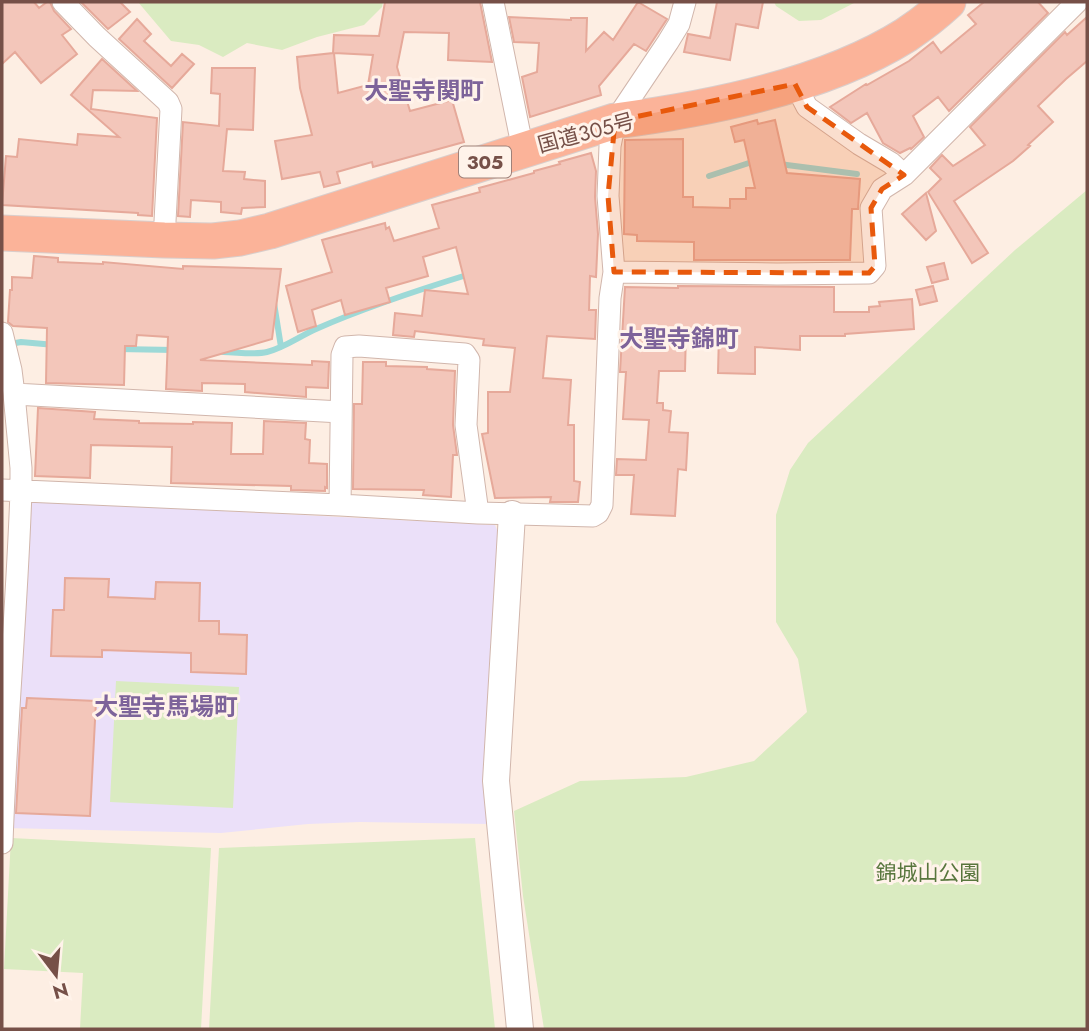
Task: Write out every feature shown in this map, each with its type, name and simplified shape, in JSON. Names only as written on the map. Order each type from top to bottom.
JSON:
[{"type":"highway","name":"国道305号","points":[[2,233],[213,241],[270,231],[615,121],[662,115],[754,95],[817,77],[886,47],[919,26],[948,2]]},
{"type":"street","points":[[63,2],[168,102],[171,109],[164,240]]},
{"type":"street","points":[[493,2],[523,150]]},
{"type":"street","points":[[13,491],[478,513],[593,516],[598,513],[602,505],[610,298],[614,272],[608,197],[610,146],[615,121],[679,24],[685,2]]},
{"type":"street","points":[[614,272],[869,273],[875,266],[871,208],[882,189],[904,175],[1077,2]]},
{"type":"street","points":[[795,84],[807,107],[891,163],[904,175]]},
{"type":"street","points":[[2,333],[11,370],[21,468],[13,491],[15,618],[2,843]]},
{"type":"street","points":[[340,505],[342,355],[345,347],[359,346],[465,354],[469,360],[466,425],[478,513]]},
{"type":"street","points":[[14,394],[341,412]]},
{"type":"street","points":[[512,514],[496,781],[520,1029]]},
{"type":"highlighted area","points":[[795,84],[807,107],[904,175],[882,189],[871,208],[875,266],[869,273],[614,272],[608,196],[615,121]]},
{"type":"shaded area","points":[[30,501],[495,525],[500,537],[484,761],[489,824],[360,822],[308,824],[221,833],[6,828]]},
{"type":"green space","points":[[138,2],[383,2],[382,7],[364,25],[317,37],[282,50],[247,43],[223,57],[199,45],[171,41]]},
{"type":"green space","points":[[774,2],[880,2],[854,3],[821,20],[799,21]]},
{"type":"green space","name":"錦城山公園","points":[[1087,190],[1087,1029],[544,1029],[523,896],[514,811],[580,781],[686,777],[754,761],[807,712],[798,659],[776,622],[776,515],[790,470],[808,443],[1015,250]]},
{"type":"green space","points":[[116,681],[239,687],[233,808],[110,802]]},
{"type":"green space","points":[[11,838],[211,848],[201,1029],[80,1029],[83,973],[4,969]]},
{"type":"green space","points":[[475,838],[495,1029],[209,1029],[219,848]]},
{"type":"building","points":[[2,2],[34,2],[39,8],[50,2],[54,11],[71,29],[62,35],[77,54],[41,83],[15,52],[2,64]]},
{"type":"building","points":[[81,2],[120,2],[130,12],[108,29]]},
{"type":"building","points":[[385,2],[480,2],[492,62],[448,60],[449,33],[404,32],[397,67],[410,111],[452,100],[464,142],[373,167],[372,162],[337,172],[340,183],[324,187],[320,172],[282,179],[275,141],[312,135],[300,88],[297,57],[333,53],[334,35],[379,36]],"holes":[[[334,53],[373,55],[368,85],[338,93]]]},
{"type":"building","points":[[638,2],[667,19],[646,51],[634,44],[599,86],[601,95],[530,117],[522,77],[537,72],[539,43],[514,42],[509,17],[571,20],[587,18],[586,51],[604,32],[613,40]]},
{"type":"building","points":[[717,2],[763,2],[758,28],[736,24],[730,60],[684,52],[688,34],[710,38]]},
{"type":"building","points":[[984,2],[1038,2],[1048,13],[949,111],[938,97],[913,116],[924,137],[911,149],[900,153],[883,143],[867,113],[851,123],[830,107],[909,61],[933,42],[941,53],[976,24],[968,15]]},
{"type":"building","points":[[1087,17],[1087,61],[1038,106],[1053,122],[1013,161],[954,201],[988,253],[972,263],[928,192],[941,179],[930,168],[942,155],[953,166],[985,145],[970,127],[1065,32],[1067,35]]},
{"type":"building","points":[[137,19],[151,34],[144,41],[171,66],[182,54],[194,64],[172,88],[119,39]]},
{"type":"building","points":[[102,59],[137,91],[93,90],[91,109],[157,118],[152,216],[2,205],[6,156],[17,157],[19,139],[77,145],[78,134],[119,137],[71,95]]},
{"type":"building","points":[[212,68],[255,68],[253,130],[227,129],[223,171],[245,172],[244,179],[265,181],[265,207],[242,208],[241,214],[221,212],[221,202],[191,200],[190,217],[178,216],[183,122],[219,126],[220,94],[211,93]]},
{"type":"building","points":[[757,120],[758,124],[775,120],[787,173],[860,179],[858,209],[852,209],[850,260],[694,260],[694,242],[637,241],[637,235],[624,234],[625,140],[683,139],[683,197],[693,197],[693,207],[730,208],[730,199],[746,199],[746,188],[755,188],[744,140],[735,142],[731,127]]},
{"type":"building","points":[[591,153],[596,171],[598,234],[596,277],[590,276],[589,310],[596,310],[595,339],[547,336],[543,378],[571,380],[568,425],[574,425],[574,481],[580,482],[578,502],[550,502],[551,497],[495,498],[482,434],[488,433],[488,392],[510,392],[515,348],[483,345],[484,339],[415,331],[414,337],[393,335],[395,313],[422,316],[425,290],[468,294],[456,247],[423,257],[428,276],[386,288],[390,302],[345,315],[341,300],[312,310],[316,326],[298,332],[286,286],[332,272],[322,240],[385,223],[394,241],[439,228],[432,205],[480,192],[479,188]]},
{"type":"building","points":[[926,193],[936,231],[926,240],[902,214]]},
{"type":"building","points":[[34,256],[58,258],[58,262],[103,262],[183,269],[183,266],[281,269],[272,339],[200,360],[312,365],[312,361],[329,362],[328,388],[306,387],[306,397],[245,392],[245,384],[202,383],[202,391],[166,389],[168,337],[137,335],[136,346],[125,346],[124,385],[46,383],[47,328],[13,326],[8,322],[12,277],[32,278]]},
{"type":"building","points":[[944,263],[948,279],[932,283],[927,267]]},
{"type":"building","points":[[933,286],[937,301],[920,305],[916,290]]},
{"type":"building","points":[[625,287],[834,287],[834,312],[869,312],[869,307],[880,306],[879,302],[912,299],[914,329],[845,336],[800,336],[800,350],[755,347],[755,374],[718,373],[719,333],[686,332],[685,371],[659,371],[657,403],[663,403],[663,410],[671,411],[669,432],[688,433],[686,470],[678,469],[675,516],[631,514],[634,475],[616,475],[617,459],[646,460],[649,420],[623,419],[626,372],[620,372]]},
{"type":"building","points":[[363,362],[386,362],[386,366],[455,371],[453,425],[457,455],[453,455],[451,497],[423,495],[424,490],[353,489],[354,404],[362,404]]},
{"type":"building","points":[[38,408],[95,412],[94,419],[139,423],[232,423],[231,454],[263,454],[264,421],[306,423],[305,439],[310,440],[309,463],[327,464],[327,488],[325,487],[325,491],[291,490],[291,486],[171,483],[172,447],[91,445],[90,478],[35,476]]},
{"type":"building","points":[[65,578],[109,579],[108,597],[155,599],[156,582],[200,583],[199,621],[219,621],[219,634],[247,635],[246,674],[191,672],[191,653],[102,650],[102,657],[51,656],[53,610],[64,610]]},
{"type":"building","points":[[27,698],[96,701],[90,816],[16,813],[22,708],[26,708]]},
{"type":"waterway","points":[[709,176],[755,161]]},
{"type":"waterway","points":[[779,164],[857,174]]},
{"type":"waterway","points":[[223,352],[267,352],[354,313],[470,274]]},
{"type":"waterway","points":[[274,303],[281,347]]},
{"type":"waterway","points":[[10,344],[21,342],[55,345]]},
{"type":"waterway","points":[[118,349],[174,350]]},
{"type":"district","name":"大聖寺関町","points":[[424,91]]},
{"type":"district","name":"大聖寺錦町","points":[[679,339]]},
{"type":"district","name":"大聖寺馬場町","points":[[166,707]]}]
